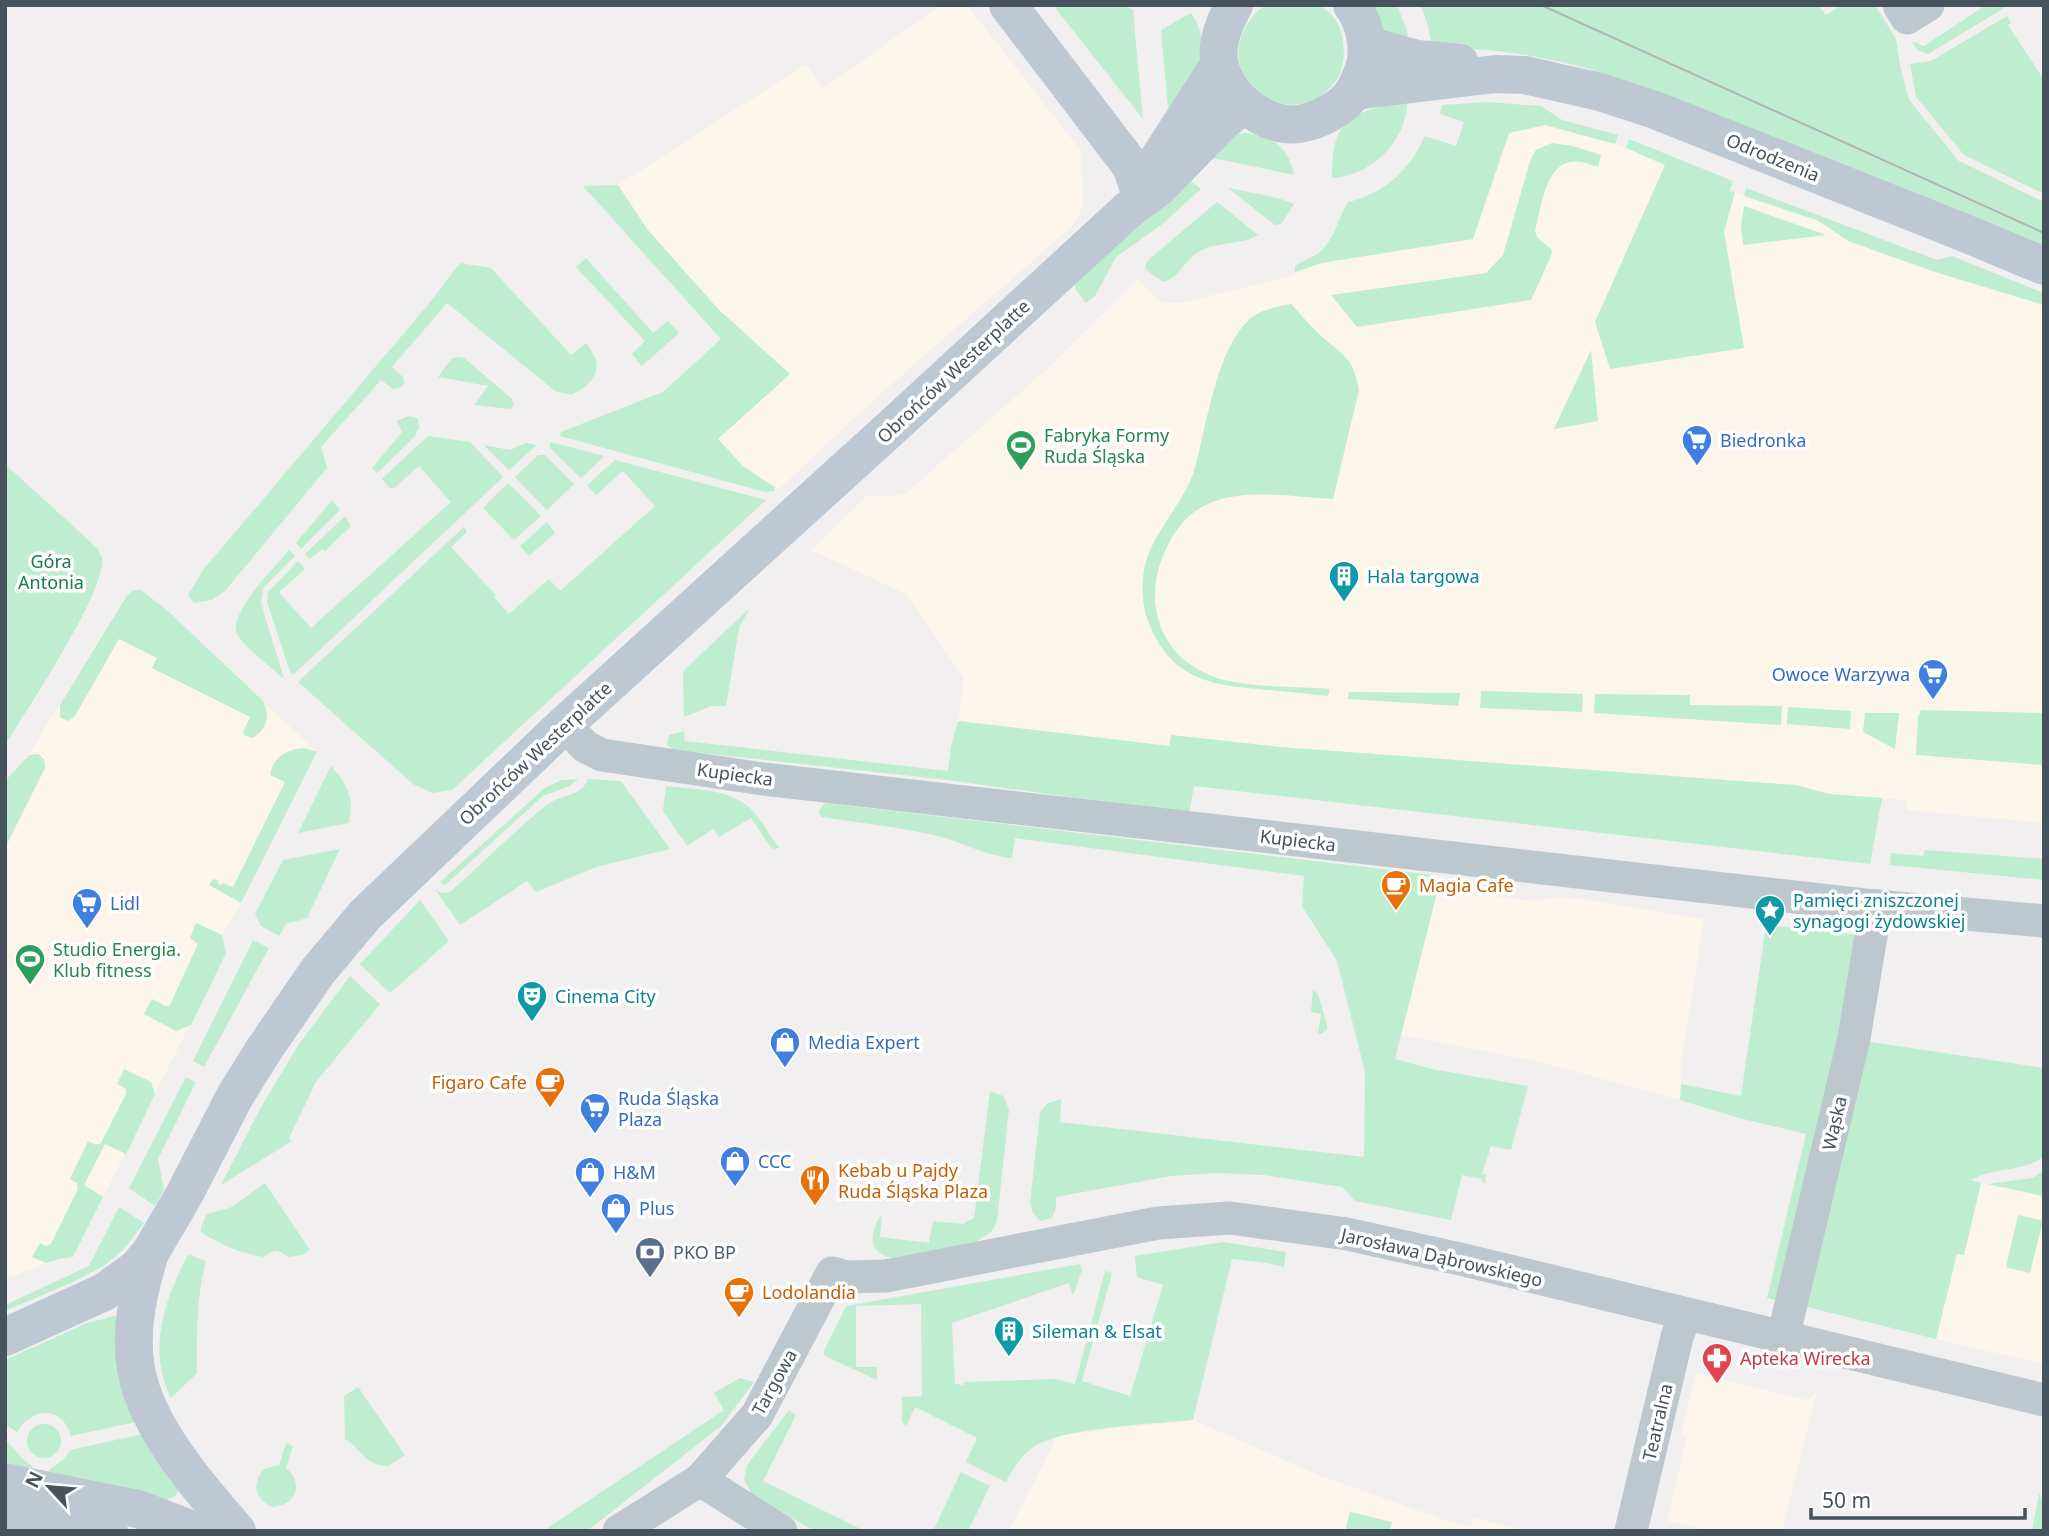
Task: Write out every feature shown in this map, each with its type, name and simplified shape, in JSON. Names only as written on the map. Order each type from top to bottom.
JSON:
[{"type":"street","points":[[1008,5],[1131,166],[1134,199]]},
{"type":"street","points":[[1220,11],[1219,65],[1233,92],[1244,105],[1285,124],[1323,117],[1338,108],[1354,91],[1366,63],[1367,46],[1358,12],[1352,5]]},
{"type":"street","points":[[1899,5],[1908,18],[1928,5]]},
{"type":"street","name":"Odrodzenia","points":[[1367,46],[1424,60],[1461,63],[1495,74]]},
{"type":"street","name":"Obrońców Westerplatte","points":[[5,1336],[115,1285],[136,1269],[150,1253],[245,1079],[287,1014],[318,971],[382,897],[564,724],[891,428],[1134,199],[1219,65]]},
{"type":"street","name":"Odrodzenia","points":[[1354,91],[1495,74],[1525,75],[1600,92],[1655,110],[2044,266]]},
{"type":"street","name":"Obrońców Westerplatte","points":[[1134,199],[1159,187],[1222,122],[1244,105]]},
{"type":"street","name":"Kupiecka","points":[[564,724],[586,747],[602,755],[763,779],[1876,906],[2044,921]]},
{"type":"street","name":"Wąska","points":[[1783,1338],[1854,1038],[1876,906]]},
{"type":"street","name":"Jarosława Dąbrowskiego","points":[[832,1273],[847,1278],[886,1276],[1158,1223],[1230,1218],[1347,1234],[1460,1259],[2044,1400]]},
{"type":"street","points":[[150,1253],[141,1280],[136,1311],[136,1370],[156,1423],[192,1479],[237,1531]]},
{"type":"street","name":"Targowa","points":[[619,1531],[700,1480],[757,1415],[832,1273]]},
{"type":"street","name":"Teatralna","points":[[1631,1531],[1677,1336],[1685,1315]]},
{"type":"street","points":[[700,1480],[781,1531]]},
{"type":"street","points":[[5,1482],[138,1509],[195,1531]]},
{"type":"street","points":[[5,1511],[109,1531]]},
{"type":"shaded area","points":[[941,5],[967,5],[1081,151],[1081,211],[1071,227],[878,396],[779,489],[743,466],[718,439],[790,374],[719,310],[647,229],[618,185],[806,64],[822,89]]},
{"type":"shaded area","points":[[1545,125],[1620,145],[1744,196],[1817,220],[1848,241],[1932,271],[2044,305],[2044,823],[1906,810],[1906,800],[1829,794],[1795,785],[1280,747],[1171,735],[1170,746],[958,721],[964,678],[906,594],[811,550],[867,496],[904,495],[1048,368],[1137,280],[1163,303],[1180,303],[1287,277],[1321,263],[1473,239],[1509,133]]},
{"type":"shaded area","points":[[140,589],[169,612],[317,752],[241,903],[222,935],[226,953],[73,1257],[59,1259],[5,1279],[5,781],[27,757],[126,597],[132,591]]},
{"type":"shaded area","points":[[1438,889],[1531,901],[1558,897],[1580,899],[1704,919],[1682,1056],[1680,1100],[1536,1061],[1401,1035]]},
{"type":"shaded area","points":[[1981,1183],[2044,1197],[2044,1364],[1936,1339],[1957,1253],[1964,1254]]},
{"type":"shaded area","points":[[1696,1373],[1807,1400],[1817,1392],[1782,1531],[1711,1531],[1667,1521],[1687,1436],[1681,1434]]},
{"type":"shaded area","points":[[1193,1420],[1321,1476],[1445,1520],[1471,1527],[1474,1518],[1528,1531],[1009,1531],[1058,1435]]},
{"type":"green space","points":[[1053,5],[1125,5],[1133,10],[1143,119]]},
{"type":"green space","points":[[1267,5],[1315,5],[1325,9],[1339,27],[1344,50],[1340,73],[1335,82],[1318,97],[1300,104],[1281,103],[1264,97],[1250,85],[1241,68],[1239,49],[1249,21]]},
{"type":"green space","points":[[1370,5],[1397,5],[1410,47],[1386,34]]},
{"type":"green space","points":[[1421,5],[1819,5],[1826,15],[1842,5],[1875,5],[1896,39],[1909,100],[1959,161],[2044,202],[2044,248],[1587,68],[1510,52],[1432,49]]},
{"type":"green space","points":[[1986,5],[2009,5],[1928,54],[1918,50],[1911,41],[1924,46]]},
{"type":"green space","points":[[1191,13],[1199,27],[1201,55],[1191,81],[1169,120],[1161,30]]},
{"type":"green space","points":[[2007,16],[2011,23],[2008,25],[2044,80],[2044,194],[1964,155],[1916,97],[1910,64],[1931,61]]},
{"type":"green space","points":[[1407,102],[1401,130],[1384,154],[1360,171],[1332,178],[1336,141],[1349,120],[1372,109]]},
{"type":"green space","points":[[1487,102],[1541,106],[1562,120],[1618,135],[1615,144],[1545,125],[1509,133],[1473,239],[1321,263],[1295,272],[1295,267],[1325,247],[1348,202],[1374,193],[1395,178],[1412,159],[1425,136],[1456,146],[1464,122],[1440,114],[1442,105]]},
{"type":"green space","points":[[1248,133],[1265,137],[1279,146],[1289,158],[1294,175],[1204,156],[1236,134]]},
{"type":"green space","points":[[1629,139],[1733,181],[1730,191],[1735,192],[1724,232],[1744,348],[1610,369],[1595,322],[1665,165],[1626,148]]},
{"type":"green space","points":[[1552,143],[1601,155],[1598,167],[1570,162],[1554,172],[1549,181],[1535,231],[1537,237],[1552,250],[1531,300],[1357,327],[1331,295],[1486,273],[1503,255],[1531,158],[1536,150]]},
{"type":"green space","points":[[1184,175],[1201,189],[1161,225],[1116,257],[1095,296],[1086,303],[1076,290],[1074,282]]},
{"type":"green space","points":[[618,185],[647,229],[719,310],[790,374],[718,439],[743,466],[774,487],[775,491],[765,492],[560,436],[561,432],[663,392],[721,339],[583,186]]},
{"type":"green space","points":[[1228,188],[1294,204],[1281,224],[1275,225]]},
{"type":"green space","points":[[1746,188],[1937,260],[1952,256],[2044,293],[2044,305],[1932,271],[1848,241],[1817,220],[1744,196]]},
{"type":"green space","points":[[1217,202],[1258,235],[1198,252],[1174,276],[1164,282],[1146,270],[1149,259]]},
{"type":"green space","points":[[1744,206],[1826,235],[1743,245],[1741,226]]},
{"type":"green space","points":[[586,258],[653,333],[668,321],[679,333],[642,366],[632,354],[645,341],[576,267]]},
{"type":"green space","points":[[460,263],[491,268],[571,355],[586,343],[595,359],[592,379],[571,395],[555,391],[447,303],[392,367],[404,378],[404,384],[393,389],[381,380],[321,447],[327,468],[225,591],[212,600],[194,603],[188,595],[203,570],[427,306]]},
{"type":"green space","points":[[1291,304],[1314,330],[1349,362],[1359,390],[1333,499],[1266,494],[1233,497],[1202,507],[1180,526],[1165,551],[1158,569],[1156,606],[1166,639],[1191,665],[1209,675],[1251,684],[1330,689],[1328,696],[1223,685],[1194,675],[1169,657],[1159,643],[1147,618],[1142,592],[1147,558],[1193,474],[1214,391],[1229,349],[1239,332],[1255,315]]},
{"type":"green space","points":[[1591,350],[1598,421],[1554,429]]},
{"type":"green space","points":[[452,358],[464,358],[512,399],[514,405],[511,409],[474,405],[488,386],[438,377]]},
{"type":"green space","points":[[409,416],[418,418],[419,428],[415,436],[377,473],[372,468],[402,432],[397,421]]},
{"type":"green space","points":[[428,436],[470,442],[503,477],[294,674],[290,672],[267,602],[268,592],[298,561],[305,569],[279,592],[311,628],[451,502],[419,466],[394,488],[390,488],[382,479]]},
{"type":"green space","points":[[550,442],[604,457],[581,478],[550,448]]},
{"type":"green space","points":[[526,443],[537,445],[509,470],[484,445],[510,450]]},
{"type":"green space","points":[[538,455],[545,455],[574,484],[547,510],[515,477]]},
{"type":"green space","points":[[615,460],[766,500],[452,790],[432,793],[413,784],[298,682],[464,527],[467,532],[451,547],[496,595],[494,597],[509,614],[549,579],[560,591],[655,506],[623,471],[596,495],[587,485]]},
{"type":"green space","name":"Góra Antonia","points":[[5,464],[98,549],[102,559],[100,575],[78,623],[46,681],[5,745]]},
{"type":"green space","points":[[508,483],[541,516],[514,540],[483,508]]},
{"type":"green space","points":[[332,500],[340,510],[301,549],[296,543]]},
{"type":"green space","points":[[345,516],[351,526],[325,551],[322,549],[310,559],[305,554]]},
{"type":"green space","points":[[547,522],[555,533],[529,556],[520,546]]},
{"type":"green space","points":[[289,550],[295,556],[263,588],[261,603],[284,679],[245,644],[237,634],[236,625],[239,614],[254,590]]},
{"type":"green space","points":[[140,589],[169,612],[262,700],[267,716],[257,735],[252,738],[244,735],[250,717],[152,668],[157,658],[119,639],[75,716],[68,721],[60,717],[60,705],[126,597],[132,591]]},
{"type":"green space","points":[[749,609],[739,628],[726,706],[711,706],[684,717],[683,671]]},
{"type":"green space","points":[[1481,691],[1583,694],[1582,712],[1480,708]]},
{"type":"green space","points":[[1349,692],[1460,693],[1458,706],[1348,699]]},
{"type":"green space","points":[[1595,694],[1690,695],[1690,705],[1782,706],[1781,725],[1594,713]]},
{"type":"green space","points":[[1788,707],[1851,711],[1850,729],[1787,724]]},
{"type":"green space","points":[[1921,710],[2044,713],[2044,765],[1916,755],[1918,717]]},
{"type":"green space","points":[[1865,713],[1899,713],[1895,749],[1863,732]]},
{"type":"green space","points":[[958,721],[1169,746],[1171,735],[1280,747],[1795,785],[1829,794],[1882,798],[1870,864],[1194,786],[1189,814],[948,780],[674,750],[667,745],[669,735],[684,731],[685,741],[948,771]]},
{"type":"green space","points":[[304,748],[317,752],[241,903],[209,885],[213,879],[221,885],[223,883],[233,887],[285,782],[270,775],[274,763],[287,752]]},
{"type":"green space","points":[[38,754],[44,759],[45,768],[5,848],[5,781],[29,755]]},
{"type":"green space","points":[[331,766],[342,780],[350,798],[349,823],[298,833]]},
{"type":"green space","points":[[578,779],[570,786],[543,796],[445,885],[440,882],[545,788],[561,780]]},
{"type":"green space","points":[[588,779],[621,781],[670,849],[596,867],[536,892],[527,881],[460,925],[435,889],[441,893],[450,892],[548,804],[581,789]]},
{"type":"green space","points":[[666,786],[721,793],[741,801],[754,812],[779,848],[772,849],[751,818],[719,837],[713,829],[687,846],[663,811]]},
{"type":"green space","points":[[825,803],[1433,875],[1438,889],[1395,1059],[1432,1069],[1528,1086],[1511,1150],[1491,1146],[1482,1174],[1486,1175],[1485,1183],[1482,1179],[1462,1175],[1451,1220],[1355,1201],[1342,1187],[1263,1175],[1217,1173],[1171,1176],[1056,1197],[1052,1218],[1040,1221],[1033,1213],[1030,1203],[1040,1112],[1048,1103],[1061,1099],[1060,1122],[1364,1157],[1365,1072],[1337,961],[1302,906],[1304,876],[1015,838],[1012,858],[1002,857],[934,835],[822,817],[818,812]]},
{"type":"green space","points":[[340,849],[307,918],[286,924],[279,936],[261,926],[255,914],[283,860]]},
{"type":"green space","points":[[1925,850],[2044,859],[2044,880],[1890,865],[1891,853],[1923,856]]},
{"type":"green space","points":[[420,900],[449,941],[390,993],[360,964]]},
{"type":"green space","points":[[196,923],[222,935],[226,953],[191,1025],[176,1031],[144,1014],[152,999],[166,1006],[170,1005],[197,946],[190,938]]},
{"type":"green space","points":[[1766,925],[1860,935],[1779,1301],[1767,1298],[1806,1134],[1680,1100],[1681,1084],[1741,1096]]},
{"type":"green space","points":[[253,940],[269,948],[204,1067],[193,1061]]},
{"type":"green space","points":[[350,976],[380,1004],[316,1082],[289,1138],[292,1141],[221,1185],[260,1109],[299,1044]]},
{"type":"green space","points":[[1313,990],[1318,994],[1327,1025],[1327,1029],[1321,1034],[1318,1033],[1321,1014],[1311,1012]]},
{"type":"green space","points":[[1864,1041],[2044,1068],[2044,1157],[2027,1165],[1989,1173],[1971,1180],[1981,1183],[1964,1255],[1957,1254],[1936,1339],[1799,1305]]},
{"type":"green space","points":[[124,1069],[151,1082],[155,1094],[126,1154],[105,1144],[84,1185],[103,1197],[73,1257],[46,1263],[32,1257],[40,1243],[46,1246],[51,1244],[78,1189],[77,1183],[70,1179],[88,1141],[96,1145],[101,1143],[126,1094],[126,1089],[117,1084]]},
{"type":"green space","points":[[186,1077],[196,1082],[158,1159],[164,1189],[155,1206],[129,1188]]},
{"type":"green space","points":[[990,1091],[1003,1096],[1009,1109],[997,1221],[992,1231],[976,1242],[892,1258],[878,1252],[873,1236],[880,1216],[880,1237],[929,1243],[933,1221],[963,1224],[974,1218]]},
{"type":"green space","points":[[2044,1171],[2044,1196],[1988,1184],[2032,1178]]},
{"type":"green space","points":[[265,1183],[310,1250],[303,1255],[288,1257],[276,1251],[264,1257],[256,1256],[231,1248],[201,1232],[207,1214],[232,1207]]},
{"type":"green space","points":[[119,1207],[144,1223],[124,1249],[105,1265],[73,1282],[5,1311],[5,1305],[89,1266]]},
{"type":"green space","points":[[2018,1215],[2043,1221],[2030,1273],[2006,1267]]},
{"type":"green space","points":[[1223,1242],[1286,1252],[1284,1267],[1232,1259],[1193,1420],[1064,1435],[1032,1448],[1014,1468],[1006,1482],[966,1462],[977,1438],[915,1407],[906,1426],[902,1422],[902,1397],[922,1396],[921,1304],[856,1306],[856,1367],[877,1367],[877,1380],[825,1356],[823,1352],[846,1306],[1080,1264],[1082,1270],[1073,1296],[1069,1283],[952,1323],[955,1384],[1055,1379],[1075,1384],[1105,1271],[1112,1273],[1082,1381],[1130,1396],[1163,1285],[1137,1277],[1135,1256]]},
{"type":"green space","points":[[187,1256],[206,1261],[199,1303],[197,1373],[171,1398],[160,1362],[161,1326],[171,1291]]},
{"type":"green space","points":[[118,1317],[145,1420],[71,1436],[61,1419],[46,1413],[30,1418],[17,1432],[5,1424],[5,1360],[87,1323]]},
{"type":"green space","points":[[740,1378],[754,1382],[721,1426],[587,1531],[543,1531],[724,1410],[714,1393]]},
{"type":"green space","points":[[358,1387],[405,1455],[388,1466],[368,1459],[345,1439],[344,1396]]},
{"type":"green space","points":[[789,1410],[796,1415],[763,1481],[865,1531],[814,1531],[751,1493],[744,1479],[747,1465]]},
{"type":"green space","points":[[44,1424],[56,1429],[61,1441],[56,1453],[44,1458],[32,1453],[27,1441],[32,1429]]},
{"type":"green space","points":[[152,1432],[180,1488],[175,1496],[165,1501],[47,1482],[50,1469],[64,1459],[70,1450]]},
{"type":"green space","points":[[5,1440],[32,1466],[30,1478],[5,1474]]},
{"type":"green space","points":[[286,1443],[293,1446],[286,1468],[295,1480],[295,1492],[288,1502],[273,1507],[259,1496],[257,1480],[264,1469],[279,1465]]},
{"type":"green space","points":[[961,1472],[990,1486],[968,1531],[933,1531]]},
{"type":"green space","points":[[2039,1493],[2044,1505],[2044,1531],[2032,1531]]},
{"type":"green space","points":[[1350,1512],[1392,1522],[1390,1531],[1345,1531]]},
{"type":"tram line","points":[[1541,5],[2044,233]]},
{"type":"place","name":"Biedronka","points":[[1697,467]]},
{"type":"place","name":"Fabryka Formy Ruda Śląska","points":[[1021,472]]},
{"type":"place","name":"Hala targowa","points":[[1344,603]]},
{"type":"place","name":"Owoce Warzywa","points":[[1933,701]]},
{"type":"place","name":"Magia Cafe","points":[[1396,912]]},
{"type":"place","name":"Lidl","points":[[87,930]]},
{"type":"place","name":"Pamięci zniszczonej synagogi żydowskiej","points":[[1770,937]]},
{"type":"place","name":"Studio Energia. Klub fitness","points":[[30,986]]},
{"type":"place","name":"Cinema City","points":[[532,1023]]},
{"type":"place","name":"Media Expert","points":[[785,1069]]},
{"type":"place","name":"Figaro Cafe","points":[[550,1109]]},
{"type":"place","name":"Ruda Śląska Plaza","points":[[595,1135]]},
{"type":"place","name":"CCC","points":[[735,1188]]},
{"type":"place","name":"H&M","points":[[590,1199]]},
{"type":"place","name":"Kebab u Pajdy Ruda Śląska Plaza","points":[[815,1207]]},
{"type":"place","name":"Plus","points":[[616,1235]]},
{"type":"place","name":"PKO BP","points":[[650,1279]]},
{"type":"place","name":"Lodolandia","points":[[739,1319]]},
{"type":"place","name":"Sileman & Elsat","points":[[1009,1358]]},
{"type":"place","name":"Apteka Wirecka","points":[[1717,1385]]}]
